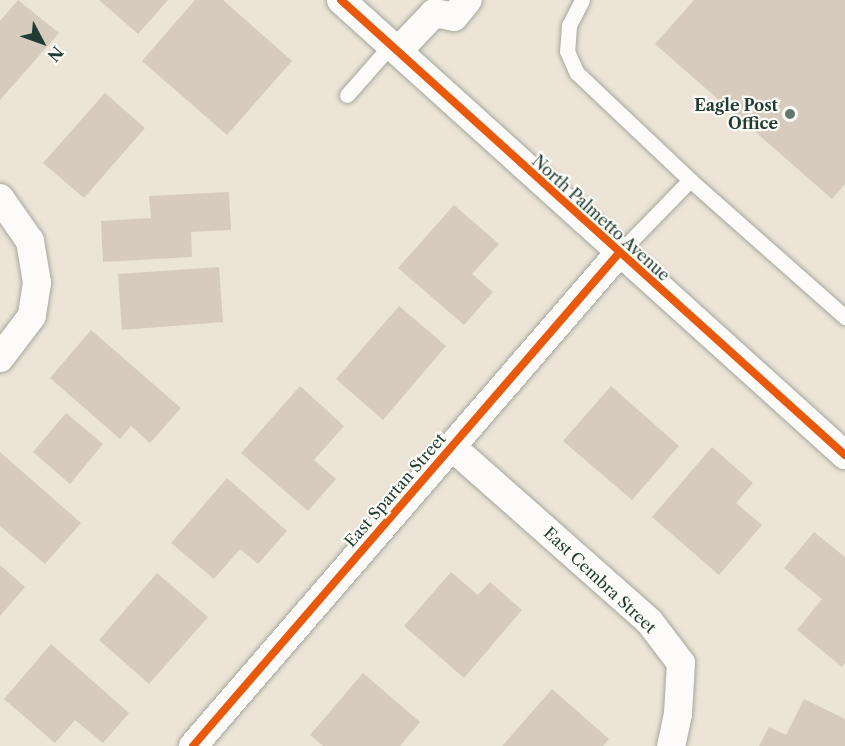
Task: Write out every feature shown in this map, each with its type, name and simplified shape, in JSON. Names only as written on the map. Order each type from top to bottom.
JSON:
[{"type":"street","name":"North Palmetto Avenue","points":[[341,0],[845,455]]},
{"type":"street","points":[[394,48],[431,7],[454,17],[468,0]]},
{"type":"street","points":[[0,198],[30,241],[37,283],[32,316],[0,358]]},
{"type":"street","name":"East Spartan Street","points":[[193,746],[619,253]]},
{"type":"street","name":"East Cembra Street","points":[[451,446],[650,621],[681,663],[678,714],[671,746]]},
{"type":"lane","points":[[582,0],[569,25],[567,51],[577,73],[690,180],[845,317]]},
{"type":"lane","points":[[347,95],[394,48]]},
{"type":"lane","points":[[619,253],[690,180]]},
{"type":"building","points":[[18,0],[59,33],[0,100],[0,21]]},
{"type":"building","points":[[99,0],[168,0],[138,34]]},
{"type":"building","points":[[195,0],[223,0],[292,61],[227,135],[142,61]]},
{"type":"building","name":"Eagle Post Office","points":[[694,0],[845,0],[845,184],[832,199],[655,44]]},
{"type":"building","points":[[105,93],[145,128],[84,198],[43,163]]},
{"type":"building","points":[[229,192],[231,230],[191,232],[192,257],[103,262],[101,221],[151,218],[149,196]]},
{"type":"building","points":[[454,205],[499,244],[472,274],[493,292],[464,325],[398,268]]},
{"type":"building","points":[[219,267],[223,322],[122,330],[118,274]]},
{"type":"building","points":[[399,306],[446,346],[383,420],[336,379]]},
{"type":"building","points":[[91,330],[181,408],[150,443],[131,426],[120,439],[50,378]]},
{"type":"building","points":[[300,386],[344,426],[314,460],[336,479],[308,511],[241,453]]},
{"type":"building","points":[[611,386],[679,446],[632,500],[563,441]]},
{"type":"building","points":[[66,413],[103,444],[70,484],[33,452]]},
{"type":"building","points":[[712,447],[753,483],[736,503],[762,525],[719,575],[652,517]]},
{"type":"building","points":[[0,452],[81,523],[45,564],[0,526]]},
{"type":"building","points":[[227,478],[287,531],[258,564],[240,549],[214,579],[171,543]]},
{"type":"building","points":[[814,532],[845,557],[845,663],[842,667],[797,630],[822,599],[784,568]]},
{"type":"building","points":[[0,565],[25,587],[0,616]]},
{"type":"building","points":[[451,572],[478,595],[490,582],[522,610],[464,678],[404,626]]},
{"type":"building","points":[[157,573],[208,617],[149,684],[99,640]]},
{"type":"building","points":[[51,644],[129,713],[103,743],[75,720],[55,743],[4,699]]},
{"type":"building","points":[[363,673],[420,722],[400,746],[323,746],[310,735]]},
{"type":"building","points":[[552,689],[609,739],[603,746],[502,746]]},
{"type":"building","points":[[804,699],[845,719],[845,746],[759,746],[769,727],[786,735]]},
{"type":"cycle path","points":[[341,0],[845,455]]},
{"type":"cycle path","points":[[193,746],[619,253]]},
{"type":"place","name":"Eagle Post Office","points":[[790,114]]}]
